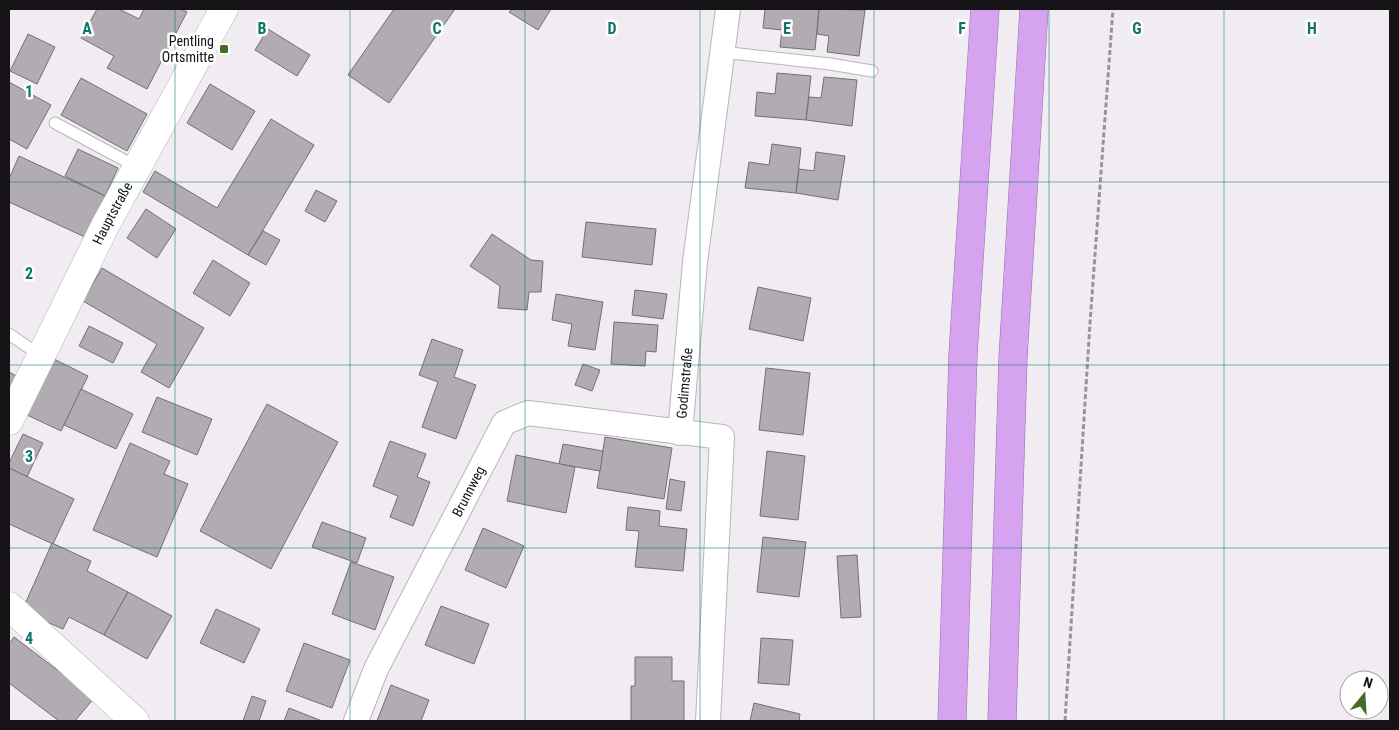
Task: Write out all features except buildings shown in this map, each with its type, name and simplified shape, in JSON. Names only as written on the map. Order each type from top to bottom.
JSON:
[{"type":"highway","points":[[952,721],[963,354],[985,9]]},
{"type":"highway","points":[[1002,721],[1013,358],[1034,9]]},
{"type":"street","name":"Hauptstraße","points":[[9,421],[106,224],[224,9]]},
{"type":"street","name":"Godimstraße","points":[[708,721],[722,437],[680,433],[694,262],[728,9]]},
{"type":"street","name":"Brunnweg","points":[[356,721],[376,669],[504,423],[528,413],[680,433]]},
{"type":"street","points":[[9,606],[134,721]]},
{"type":"lane","points":[[722,52],[830,64],[872,72]]},
{"type":"lane","points":[[55,123],[137,167]]},
{"type":"lane","points":[[9,334],[41,356]]},
{"type":"path","points":[[1065,721],[1090,323],[1113,9]]},
{"type":"place","name":"Pentling Ortsmitte","points":[[224,49]]}]
